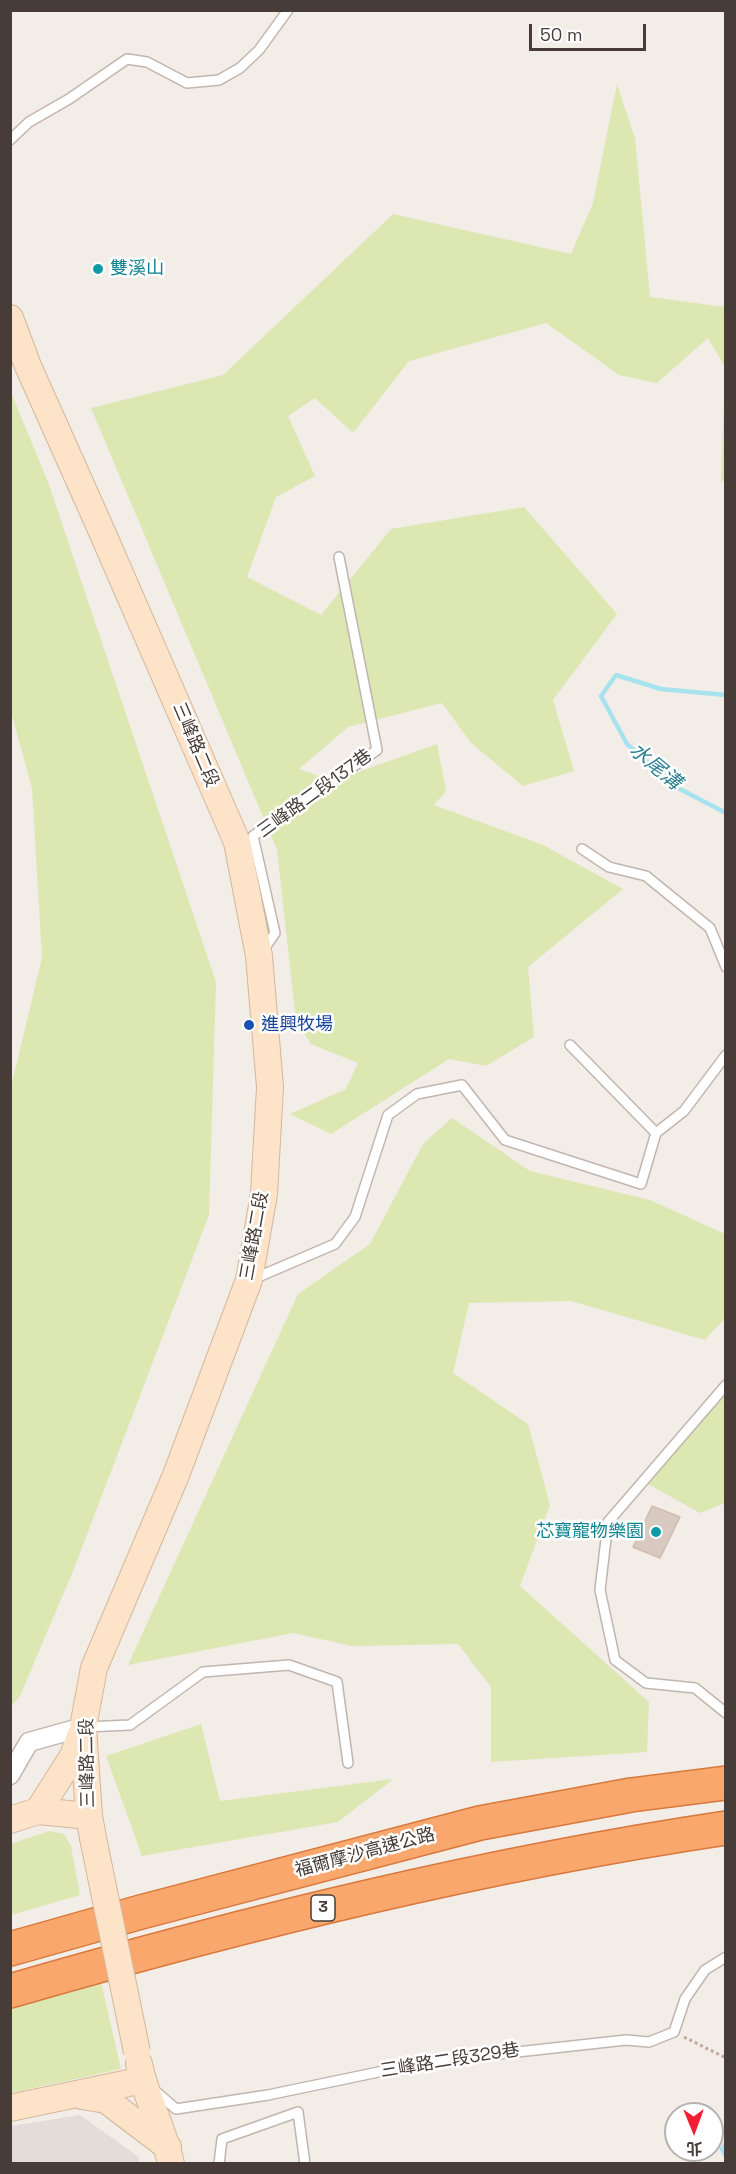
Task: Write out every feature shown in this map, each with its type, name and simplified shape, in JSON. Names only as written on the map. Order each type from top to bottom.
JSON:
[{"type":"highway","name":"福爾摩沙高速公路","points":[[10,1949],[141,1912],[480,1823],[631,1795],[726,1783]]},
{"type":"highway","name":"3","points":[[10,1991],[155,1949],[410,1887],[638,1841],[726,1828]]},
{"type":"street","name":"三峰路二段","points":[[10,318],[28,366],[237,842],[259,956],[270,1087],[264,1194],[249,1280],[176,1475],[94,1668],[83,1727],[91,1827],[142,2080],[170,2155]]},
{"type":"street","points":[[10,1775],[29,1742],[83,1727]]},
{"type":"street","points":[[38,1811],[73,1756],[83,1727]]},
{"type":"street","points":[[10,1821],[38,1811],[91,1827]]},
{"type":"street","points":[[10,2108],[142,2080]]},
{"type":"street","points":[[79,2095],[106,2100],[170,2155]]},
{"type":"lane","points":[[10,140],[29,122],[69,99],[127,59],[147,63],[187,83],[219,80],[240,68],[258,50],[288,10]]},
{"type":"lane","name":"三峰路二段137巷","points":[[259,956],[275,933],[253,836],[377,750],[339,557]]},
{"type":"lane","points":[[582,849],[609,867],[646,876],[710,928],[726,967]]},
{"type":"lane","points":[[570,1045],[656,1134]]},
{"type":"lane","points":[[249,1280],[335,1244],[355,1217],[388,1115],[417,1094],[462,1085],[505,1140],[641,1184],[656,1134],[684,1112],[726,1055]]},
{"type":"lane","points":[[726,1384],[608,1522],[600,1590],[615,1660],[646,1683],[695,1688],[726,1713]]},
{"type":"lane","points":[[83,1727],[130,1725],[203,1672],[289,1665],[337,1682],[348,1763]]},
{"type":"lane","points":[[674,2032],[685,1999],[705,1970],[726,1957]]},
{"type":"lane","name":"三峰路二段329巷","points":[[142,2080],[176,2109],[268,2095],[393,2069],[472,2057],[626,2040],[649,2042],[674,2032]]},
{"type":"lane","points":[[219,2163],[222,2139],[298,2112],[305,2163]]},
{"type":"path","points":[[674,2032],[726,2058]]},
{"type":"shaded area","points":[[80,2115],[139,2157],[139,2163],[11,2163],[11,2126]]},
{"type":"green space","points":[[617,84],[635,138],[650,297],[725,307],[725,367],[708,338],[657,383],[619,375],[546,323],[409,361],[353,433],[315,398],[288,416],[315,476],[276,497],[247,577],[321,615],[391,529],[524,507],[617,614],[553,700],[574,771],[523,786],[471,743],[442,703],[348,727],[299,769],[333,781],[437,744],[446,791],[434,805],[543,845],[623,889],[528,967],[534,1037],[486,1066],[449,1059],[331,1134],[290,1114],[346,1089],[358,1063],[311,1044],[296,1021],[277,850],[91,408],[223,375],[393,214],[571,254],[593,203]]},
{"type":"green space","points":[[725,367],[725,478],[721,483]]},
{"type":"green space","points":[[10,390],[48,482],[216,982],[209,1215],[73,1571],[20,1696],[11,1707],[10,1091],[42,958],[32,788],[11,712]]},
{"type":"green space","points":[[452,1118],[530,1171],[650,1200],[725,1234],[725,1318],[705,1340],[571,1301],[469,1303],[453,1373],[528,1424],[550,1505],[520,1586],[649,1702],[647,1752],[491,1762],[491,1687],[458,1644],[352,1646],[293,1633],[128,1665],[298,1294],[370,1244],[423,1144]]},
{"type":"green space","points":[[725,1393],[725,1503],[700,1513],[648,1484]]},
{"type":"green space","points":[[201,1724],[220,1801],[393,1779],[338,1822],[142,1856],[106,1756]]},
{"type":"green space","points":[[49,1831],[64,1834],[71,1846],[80,1895],[11,1915],[11,1844]]},
{"type":"green space","points":[[101,1982],[121,2069],[11,2093],[11,2007]]},
{"type":"building","name":"芯寶寵物樂園","points":[[652,1506],[680,1517],[660,1558],[633,1547]]},
{"type":"waterway","name":"水尾溝","points":[[726,695],[661,689],[616,675],[601,696],[627,744],[676,787],[726,813]]},
{"type":"waterway","name":"水尾溝","points":[[726,2144],[722,2149],[726,2157]]},
{"type":"place","name":"雙溪山","points":[[98,269]]},
{"type":"place","name":"進興牧場","points":[[249,1025]]},
{"type":"place","name":"芯寶寵物樂園","points":[[656,1532]]}]
